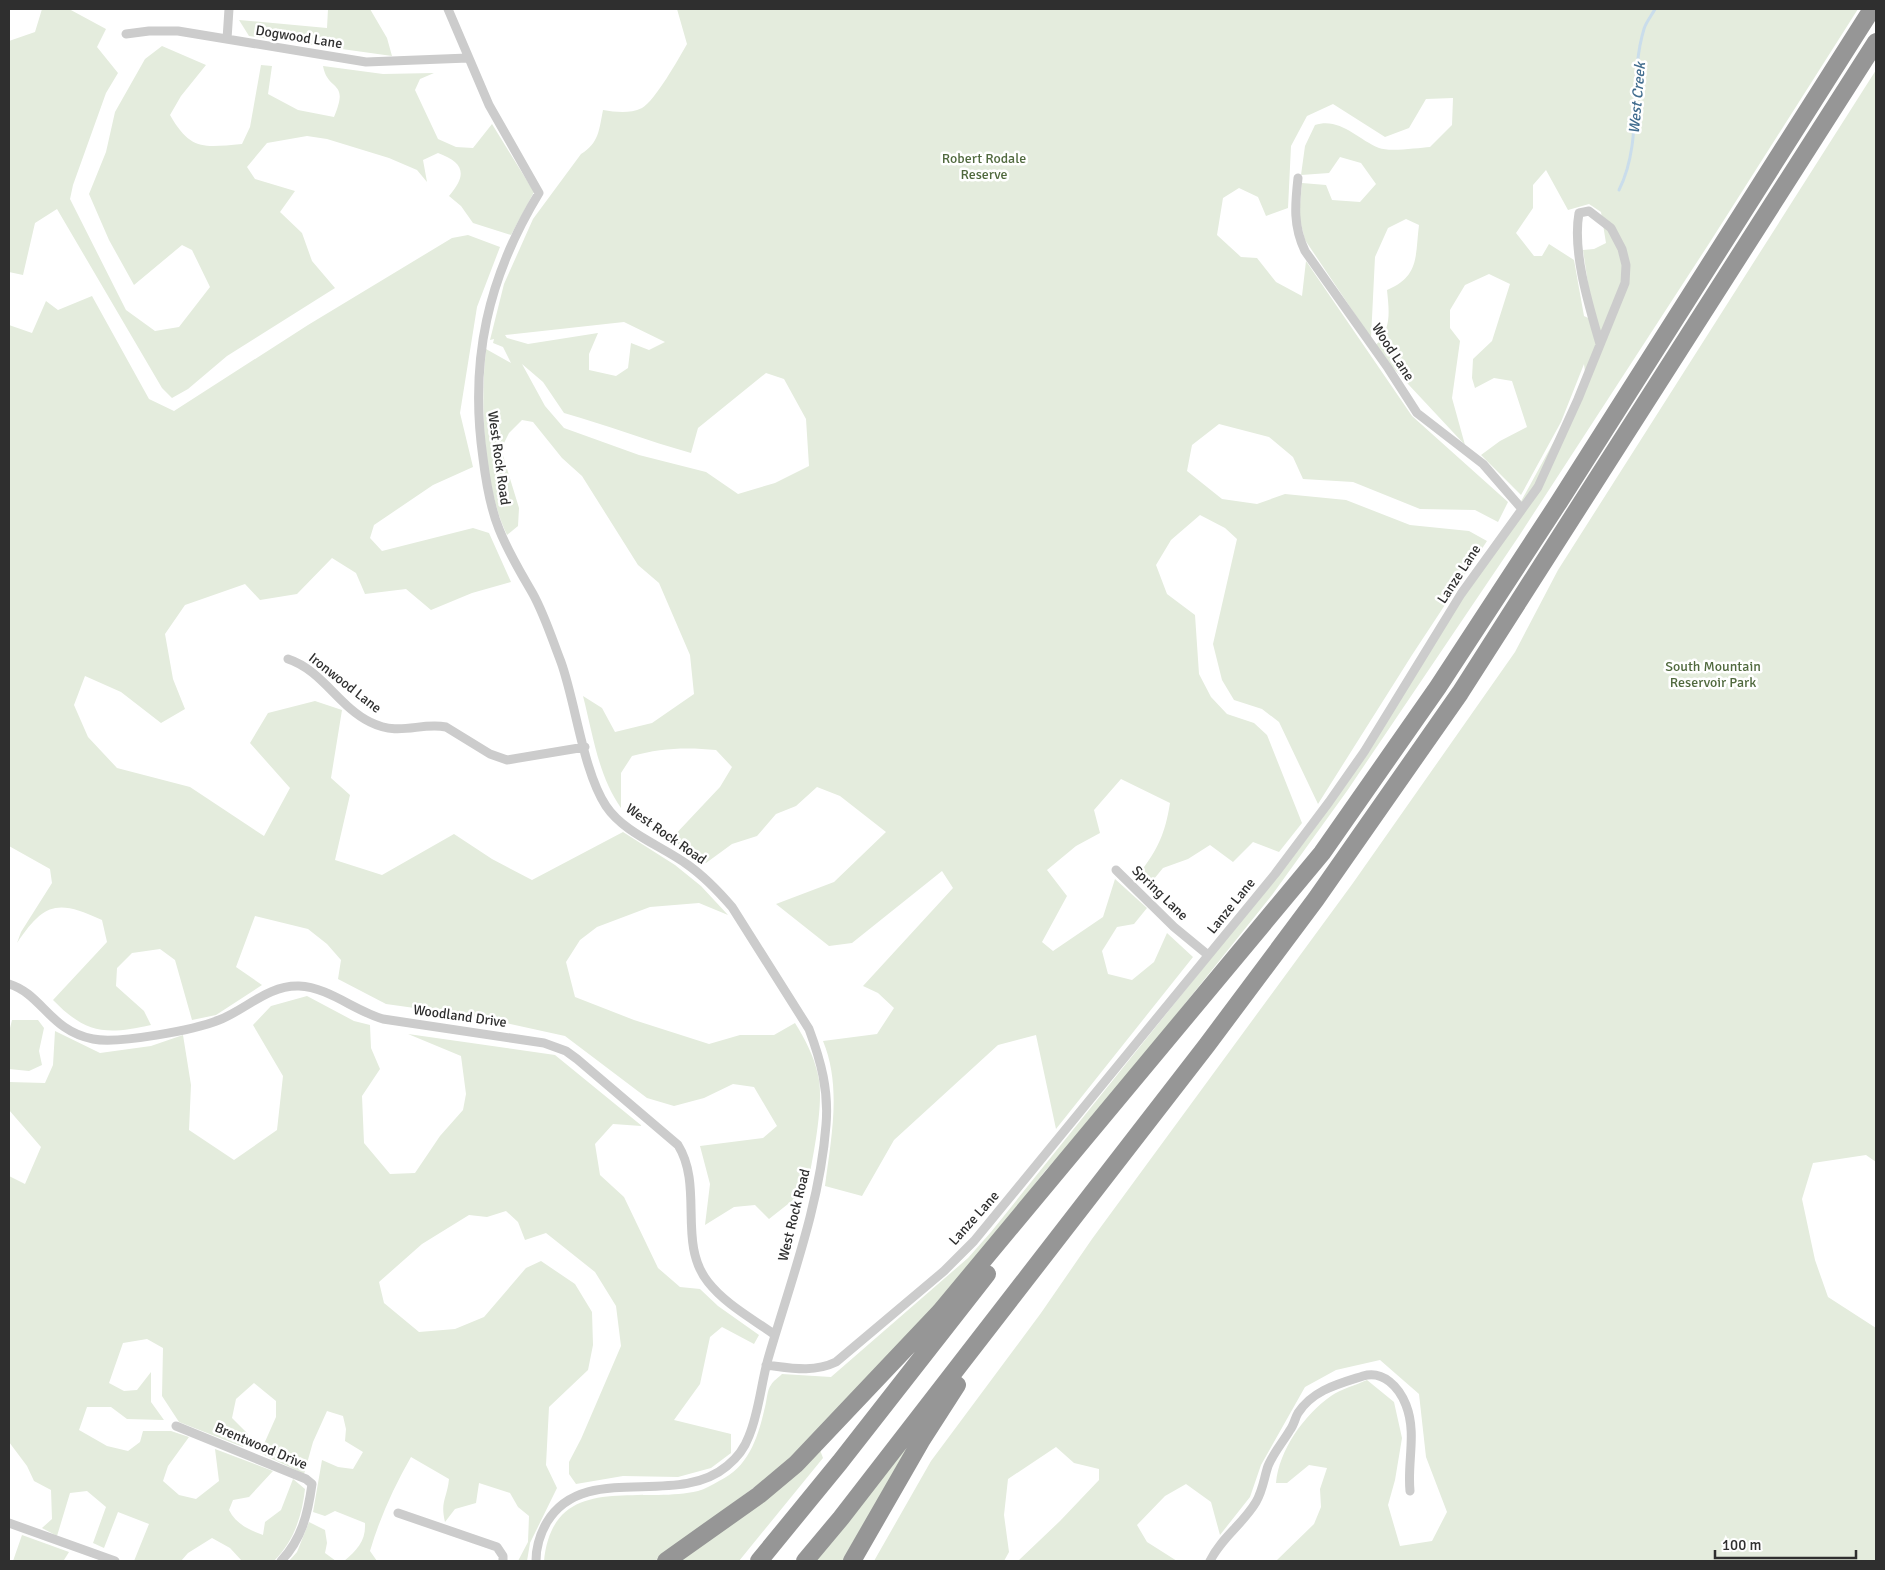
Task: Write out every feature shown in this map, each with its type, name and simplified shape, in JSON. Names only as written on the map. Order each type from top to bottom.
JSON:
[{"type":"highway","points":[[666,1561],[759,1495],[818,1442],[940,1312],[1322,852],[1438,687],[1565,494],[1872,9]]},
{"type":"highway","points":[[805,1561],[841,1518],[1207,1045],[1316,899],[1460,693],[1876,42]]},
{"type":"highway","points":[[759,1561],[840,1462],[1206,994]]},
{"type":"highway","points":[[852,1561],[921,1441],[978,1353],[1130,1152],[1207,1045]]},
{"type":"street","points":[[227,39],[230,9]]},
{"type":"street","points":[[448,9],[468,58]]},
{"type":"street","name":"Dogwood Lane","points":[[126,34],[172,31],[366,62],[468,58]]},
{"type":"street","name":"West Rock Road","points":[[468,58],[489,105],[539,193],[508,251],[486,320],[477,392],[484,466],[493,512],[499,530],[546,622],[572,695],[584,747],[600,796],[614,816],[688,865],[717,890],[732,907],[801,1014],[817,1050],[823,1073],[827,1108],[821,1164],[809,1220],[766,1365],[749,1436],[736,1457],[727,1466],[704,1480],[688,1484],[598,1490],[576,1495],[566,1501],[550,1517],[540,1535],[536,1561]]},
{"type":"street","name":"Wood Lane","points":[[1298,178],[1294,213],[1296,229],[1305,251],[1417,412],[1483,464],[1522,509]]},
{"type":"street","name":"Lanze Lane","points":[[766,1365],[806,1370],[826,1367],[836,1362],[951,1264],[996,1217],[1275,874],[1329,802],[1364,752],[1461,594],[1491,549],[1538,487],[1557,447],[1600,344],[1625,283],[1626,265],[1622,249],[1612,228],[1589,211],[1584,210],[1579,212],[1578,237],[1590,307],[1600,344]]},
{"type":"street","name":"Ironwood Lane","points":[[288,659],[302,665],[359,715],[383,728],[407,730],[439,726],[446,728],[490,754],[507,760],[584,747]]},
{"type":"street","name":"Spring Lane","points":[[1116,870],[1174,927],[1208,955]]},
{"type":"street","name":"Woodland Drive","points":[[9,984],[28,994],[51,1018],[68,1030],[85,1037],[106,1041],[122,1040],[207,1024],[221,1019],[274,989],[300,986],[323,992],[369,1015],[383,1019],[544,1043],[558,1047],[577,1059],[678,1145],[684,1155],[690,1177],[694,1250],[700,1270],[718,1294],[775,1335]]},
{"type":"street","points":[[1210,1561],[1216,1550],[1238,1526],[1256,1502],[1272,1456],[1290,1431],[1298,1414],[1314,1396],[1335,1384],[1369,1374],[1386,1379],[1398,1391],[1406,1405],[1412,1444],[1410,1491]]},
{"type":"street","name":"Brentwood Drive","points":[[176,1426],[289,1472],[312,1484],[308,1515],[295,1546],[281,1561]]},
{"type":"street","points":[[398,1513],[497,1548],[503,1556],[503,1561]]},
{"type":"street","points":[[9,1523],[115,1561]]},
{"type":"green space","points":[[42,9],[69,9],[106,29],[97,47],[118,73],[106,93],[73,185],[70,199],[126,310],[155,331],[179,327],[210,287],[192,250],[182,245],[134,285],[109,240],[89,194],[106,152],[115,112],[145,59],[162,46],[206,65],[181,96],[170,115],[185,136],[192,141],[208,146],[242,144],[250,127],[261,65],[272,66],[268,94],[298,110],[334,117],[340,97],[339,91],[329,80],[323,66],[383,74],[434,73],[420,79],[415,90],[438,139],[456,147],[473,148],[492,124],[534,192],[511,235],[473,223],[461,206],[449,196],[455,189],[461,176],[458,165],[438,153],[423,160],[427,182],[417,170],[389,158],[327,139],[307,136],[267,143],[247,167],[255,179],[295,191],[280,212],[302,233],[312,261],[335,288],[227,356],[188,389],[172,398],[162,388],[57,209],[35,223],[23,275],[9,272],[9,41],[35,32]]},
{"type":"green space","points":[[328,9],[370,9],[387,38],[392,56],[249,36],[239,20],[327,28]]},
{"type":"green space","name":"Robert Rodale Reserve","points":[[677,9],[1858,9],[1710,242],[1519,536],[1347,791],[1272,895],[1091,1121],[1045,1171],[969,1268],[795,1457],[655,1561],[544,1561],[551,1532],[564,1514],[581,1503],[602,1497],[675,1494],[698,1491],[729,1475],[738,1468],[751,1450],[759,1429],[769,1390],[782,1374],[831,1377],[968,1258],[991,1232],[1309,836],[1463,597],[1516,523],[1519,505],[1564,423],[1585,372],[1584,364],[1561,422],[1521,495],[1481,455],[1500,441],[1527,427],[1512,381],[1494,378],[1475,388],[1472,378],[1473,359],[1492,341],[1510,284],[1489,274],[1465,285],[1450,310],[1450,328],[1460,341],[1452,398],[1465,445],[1394,369],[1376,345],[1387,326],[1389,312],[1387,290],[1405,278],[1414,264],[1419,225],[1406,219],[1388,228],[1375,257],[1371,338],[1305,240],[1299,216],[1302,183],[1326,185],[1332,200],[1360,202],[1376,184],[1361,163],[1340,157],[1329,173],[1301,175],[1305,146],[1315,125],[1324,123],[1340,126],[1371,144],[1384,149],[1430,147],[1452,125],[1453,98],[1426,99],[1409,128],[1385,137],[1333,104],[1307,116],[1291,146],[1288,208],[1266,216],[1258,197],[1239,188],[1223,198],[1217,235],[1241,257],[1257,258],[1276,282],[1302,296],[1306,261],[1412,416],[1508,502],[1498,522],[1475,510],[1420,509],[1353,482],[1303,479],[1293,457],[1269,437],[1219,424],[1192,445],[1187,471],[1222,499],[1257,504],[1285,494],[1346,500],[1410,525],[1469,531],[1487,541],[1318,804],[1279,722],[1262,709],[1234,700],[1222,680],[1213,644],[1237,539],[1225,528],[1200,515],[1171,540],[1156,565],[1167,594],[1195,615],[1199,674],[1211,697],[1227,714],[1254,723],[1267,735],[1302,823],[1279,852],[1253,842],[1233,862],[1210,845],[1188,859],[1163,868],[1149,885],[1139,874],[1160,841],[1170,803],[1121,779],[1094,810],[1100,833],[1076,846],[1047,870],[1067,896],[1042,942],[1053,951],[1103,917],[1115,879],[1147,908],[1134,924],[1117,927],[1102,951],[1108,974],[1132,980],[1154,962],[1167,933],[1193,957],[1056,1129],[1036,1035],[998,1045],[894,1140],[862,1196],[825,1186],[832,1131],[834,1094],[829,1058],[823,1041],[877,1034],[894,1008],[878,993],[863,986],[953,888],[942,871],[852,943],[829,946],[776,904],[834,882],[886,832],[840,796],[817,787],[796,806],[776,814],[757,836],[732,844],[706,863],[671,839],[720,787],[732,767],[716,750],[674,749],[632,756],[621,773],[621,808],[613,795],[602,768],[593,740],[583,696],[602,708],[615,732],[652,723],[694,694],[690,655],[659,583],[638,565],[582,476],[562,458],[533,422],[522,420],[509,433],[501,449],[519,508],[518,526],[507,535],[499,515],[488,469],[483,395],[486,349],[511,363],[503,347],[493,343],[494,339],[490,340],[504,284],[533,219],[581,154],[595,141],[603,110],[627,112],[642,108],[666,79],[687,44]],"holes":[[[1546,170],[1568,210],[1589,204],[1601,212],[1606,243],[1594,249],[1583,250],[1591,304],[1597,322],[1584,316],[1574,260],[1549,244],[1542,256],[1534,256],[1516,233],[1533,208],[1533,185]],[[624,322],[665,342],[649,350],[631,343],[628,368],[616,376],[589,370],[589,354],[598,333],[528,344],[507,338],[505,335]],[[522,364],[543,382],[564,413],[691,453],[698,428],[766,373],[784,379],[806,419],[809,466],[775,483],[738,494],[706,472],[639,455],[564,428],[545,406]]]},
{"type":"green space","name":"South Mountain Reservoir Park","points":[[1876,70],[1876,1162],[1866,1155],[1813,1163],[1802,1199],[1815,1260],[1828,1297],[1876,1328],[1876,1561],[1276,1561],[1314,1524],[1321,1507],[1320,1489],[1327,1468],[1309,1465],[1287,1483],[1276,1483],[1282,1458],[1288,1446],[1303,1423],[1321,1404],[1339,1391],[1367,1380],[1394,1402],[1402,1438],[1395,1480],[1388,1505],[1400,1546],[1432,1541],[1447,1512],[1426,1457],[1419,1394],[1380,1360],[1336,1370],[1305,1387],[1261,1465],[1250,1497],[1220,1535],[1211,1502],[1186,1484],[1165,1496],[1137,1525],[1147,1542],[1177,1561],[1018,1561],[1099,1480],[1099,1469],[1074,1463],[1056,1447],[1008,1479],[1004,1515],[1009,1552],[1004,1561],[874,1561],[931,1461],[1041,1313],[1092,1239],[1353,883],[1515,652],[1558,570]]},
{"type":"green space","points":[[468,235],[500,247],[477,307],[460,413],[473,467],[433,485],[374,525],[370,538],[382,551],[473,528],[489,533],[511,582],[472,593],[431,610],[406,589],[365,594],[356,573],[332,558],[297,594],[260,600],[245,584],[185,605],[165,634],[173,679],[185,709],[161,723],[121,692],[85,676],[74,705],[88,737],[117,768],[190,787],[264,836],[290,788],[250,743],[268,713],[315,701],[342,710],[331,778],[350,795],[335,860],[382,875],[454,834],[492,859],[532,880],[623,832],[675,865],[701,886],[728,915],[699,903],[650,907],[597,927],[580,940],[566,962],[575,997],[634,1020],[709,1044],[740,1035],[774,1035],[795,1023],[809,1048],[818,1075],[820,1100],[817,1132],[807,1189],[769,1219],[755,1205],[734,1207],[705,1225],[710,1184],[700,1146],[763,1138],[777,1126],[754,1087],[733,1084],[704,1098],[674,1106],[647,1098],[565,1036],[479,1017],[386,1004],[338,979],[341,960],[327,944],[308,929],[255,916],[236,967],[262,985],[216,1015],[192,1020],[175,960],[160,949],[132,953],[117,968],[116,986],[144,1011],[151,1025],[121,1030],[97,1029],[87,1025],[76,1020],[53,1000],[107,942],[102,920],[74,909],[53,909],[35,920],[17,943],[21,932],[52,883],[50,869],[9,846],[9,325],[32,333],[46,301],[58,310],[92,296],[149,399],[174,411],[308,325],[452,238]]},
{"type":"green space","points":[[307,996],[354,1021],[370,1025],[371,1048],[380,1069],[362,1096],[364,1143],[390,1174],[415,1173],[440,1136],[463,1110],[466,1094],[461,1056],[408,1034],[555,1055],[642,1126],[613,1124],[595,1144],[600,1175],[624,1197],[658,1268],[680,1287],[700,1289],[718,1306],[759,1335],[754,1344],[722,1327],[710,1337],[700,1384],[674,1420],[731,1434],[731,1453],[711,1468],[678,1477],[623,1476],[576,1484],[569,1474],[569,1462],[581,1439],[621,1346],[616,1306],[595,1272],[546,1233],[525,1240],[518,1222],[506,1211],[487,1217],[469,1215],[422,1244],[379,1282],[384,1303],[419,1332],[455,1329],[484,1317],[526,1268],[541,1261],[575,1284],[592,1312],[593,1345],[588,1370],[549,1407],[546,1465],[557,1488],[530,1543],[527,1561],[518,1561],[528,1542],[529,1516],[518,1507],[510,1493],[479,1483],[476,1503],[455,1509],[445,1522],[444,1504],[449,1479],[411,1457],[388,1502],[374,1538],[370,1551],[377,1561],[344,1561],[360,1545],[364,1535],[365,1523],[335,1511],[325,1516],[313,1512],[322,1460],[338,1467],[353,1469],[363,1452],[345,1441],[346,1429],[343,1416],[327,1411],[313,1442],[304,1474],[260,1453],[276,1417],[276,1401],[254,1383],[236,1399],[232,1418],[248,1434],[243,1447],[179,1422],[162,1396],[163,1348],[147,1339],[123,1343],[109,1383],[124,1391],[137,1390],[151,1372],[151,1402],[164,1420],[127,1419],[111,1407],[87,1407],[79,1430],[107,1446],[128,1451],[140,1442],[143,1431],[171,1431],[189,1437],[168,1466],[163,1481],[179,1495],[196,1499],[219,1481],[215,1449],[273,1471],[249,1497],[233,1500],[229,1510],[243,1526],[263,1535],[265,1522],[281,1510],[293,1479],[305,1489],[302,1509],[292,1537],[274,1561],[242,1561],[230,1548],[212,1538],[188,1553],[181,1561],[134,1561],[149,1524],[118,1512],[104,1548],[93,1543],[106,1507],[87,1491],[70,1493],[57,1536],[42,1528],[52,1519],[51,1490],[34,1481],[27,1466],[9,1442],[9,1176],[25,1184],[41,1147],[9,1110],[9,1082],[45,1083],[53,1065],[55,1031],[100,1053],[151,1046],[183,1035],[191,1085],[189,1130],[234,1160],[277,1130],[283,1076],[253,1025],[271,1006]]},
{"type":"green space","points":[[12,1020],[38,1020],[44,1028],[39,1051],[42,1065],[29,1071],[9,1069],[9,1032]]},
{"type":"green space","points":[[928,1418],[845,1561],[811,1561]]},
{"type":"green space","points":[[820,1450],[823,1458],[739,1561],[679,1561]]},
{"type":"green space","points":[[309,1522],[325,1530],[327,1543],[325,1553],[336,1561],[289,1561],[297,1552]]},
{"type":"green space","points":[[22,1535],[69,1552],[64,1560],[13,1561]]},
{"type":"waterway","name":"West Creek","points":[[1619,190],[1627,171],[1634,131],[1639,49],[1645,26],[1655,9]]}]
